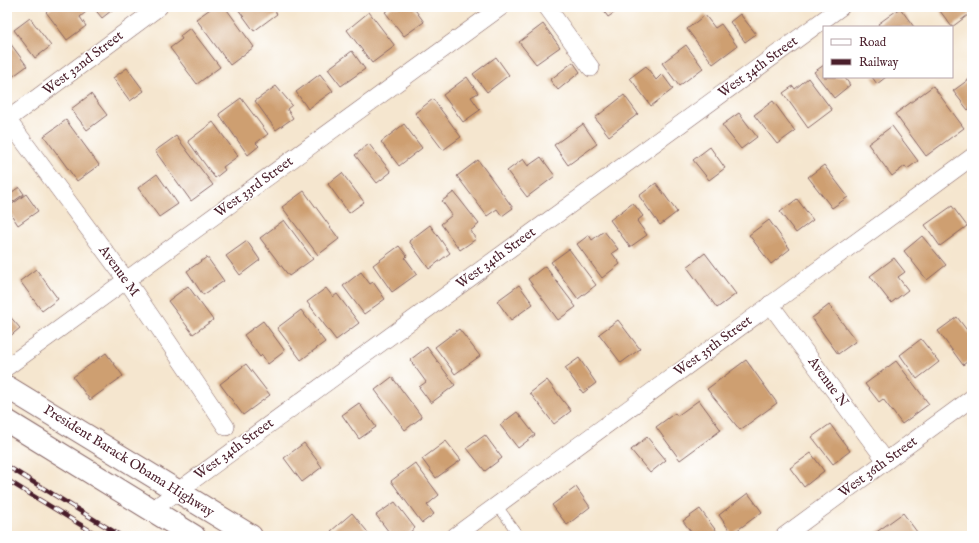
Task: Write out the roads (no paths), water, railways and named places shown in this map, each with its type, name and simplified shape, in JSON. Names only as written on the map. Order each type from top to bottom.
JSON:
[{"type":"main road","name":"President Barack Obama Highway","points":[[7,387],[251,536]]},
{"type":"main road","name":"President Barack Obama Highway","points":[[7,421],[194,536]]},
{"type":"street","name":"West 32nd Street","points":[[7,119],[159,7]]},
{"type":"street","name":"West 33rd Street","points":[[7,366],[501,7]]},
{"type":"street","points":[[547,7],[591,68]]},
{"type":"street","name":"West 34th Street","points":[[152,510],[841,7]]},
{"type":"street","name":"Avenue M","points":[[7,119],[126,281],[226,427]]},
{"type":"street","name":"West 35th Street","points":[[455,536],[972,157]]},
{"type":"street","name":"Avenue N","points":[[770,304],[886,461]]},
{"type":"street","name":"West 36th Street","points":[[784,536],[972,398]]},
{"type":"lane","points":[[497,505],[519,536]]},
{"type":"railway","points":[[7,466],[121,536]]},
{"type":"railway","points":[[7,480],[99,536]]}]
